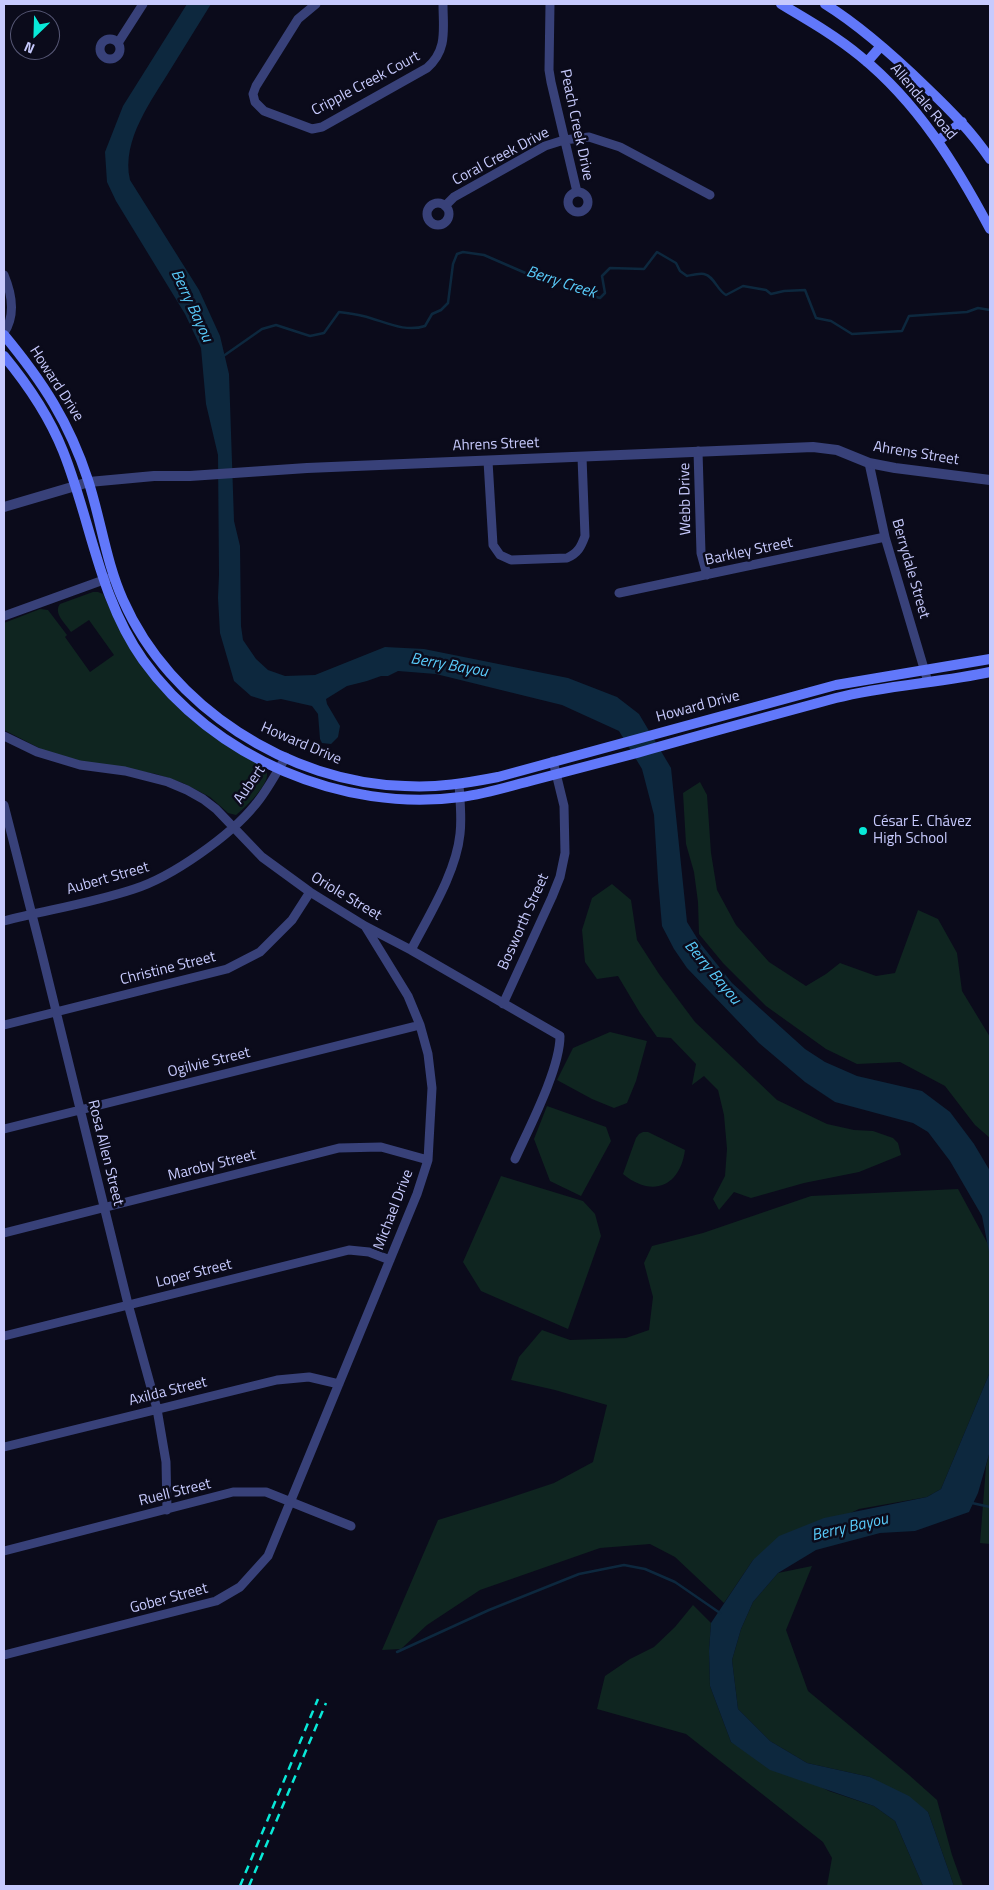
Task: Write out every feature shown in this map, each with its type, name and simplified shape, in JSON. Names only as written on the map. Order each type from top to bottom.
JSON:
[{"type":"main road","name":"Allendale Road","points":[[780,4],[814,22],[867,62],[898,90],[948,155],[990,229]]},
{"type":"main road","name":"Allendale Road","points":[[825,4],[881,46],[962,122],[990,159]]},
{"type":"main road","points":[[867,62],[881,46]]},
{"type":"main road","points":[[938,141],[962,122]]},
{"type":"main road","name":"Howard Drive","points":[[4,334],[33,372],[64,419],[89,482],[114,576],[123,600],[150,647],[180,685],[232,728],[252,741],[286,757],[336,776],[404,786],[459,784],[498,777],[836,685],[990,659]]},
{"type":"main road","name":"Howard Drive","points":[[4,356],[32,392],[47,417],[64,453],[76,486],[103,580],[127,634],[143,660],[157,678],[189,711],[226,740],[279,769],[315,782],[365,795],[391,798],[460,797],[609,761],[841,697],[990,672]]},
{"type":"main road","points":[[836,685],[841,697]]},
{"type":"main road","points":[[189,711],[199,702]]},
{"type":"main road","points":[[734,712],[737,726]]},
{"type":"main road","points":[[365,795],[367,782]]},
{"type":"street","points":[[118,43],[143,4]]},
{"type":"street","name":"Cripple Creek Court","points":[[316,4],[298,19],[256,86],[254,94],[255,102],[264,111],[312,129],[322,127],[427,68],[436,60],[443,43],[443,4]]},
{"type":"street","name":"Peach Creek Drive","points":[[550,4],[549,70],[577,192]]},
{"type":"street","name":"Coral Creek Drive","points":[[445,206],[454,197],[544,146],[564,140],[588,137],[620,147],[710,196]]},
{"type":"street","points":[[4,275],[10,290],[11,316],[4,334]]},
{"type":"street","name":"Ahrens Street","points":[[4,507],[89,482],[154,476],[190,476],[488,461],[821,448],[837,450],[869,463],[895,468],[990,480]]},
{"type":"street","name":"Webb Drive","points":[[698,452],[701,553],[707,575]]},
{"type":"street","points":[[488,461],[492,545],[500,555],[511,560],[567,558],[576,554],[581,548],[585,536],[582,457]]},
{"type":"street","name":"Berrydale Street","points":[[869,463],[885,536],[928,682]]},
{"type":"street","name":"Barkley Street","points":[[619,593],[885,536]]},
{"type":"street","points":[[4,616],[114,576]]},
{"type":"street","name":"Oriole Street","points":[[4,736],[37,752],[80,765],[125,771],[168,782],[203,799],[234,827],[262,857],[310,892],[364,926],[411,950],[560,1036],[560,1046],[547,1086],[515,1159]]},
{"type":"street","name":"Aubert","points":[[234,827],[257,804],[286,757]]},
{"type":"street","name":"Bosworth Street","points":[[503,1004],[560,877],[565,853],[564,806],[553,762]]},
{"type":"street","points":[[411,950],[446,881],[458,849],[460,834],[459,784]]},
{"type":"street","name":"Rosa Allen Street","points":[[4,805],[5,816],[56,1011],[128,1304],[157,1409],[166,1462],[167,1510]]},
{"type":"street","name":"Aubert Street","points":[[4,921],[134,889],[163,877],[185,864],[234,827]]},
{"type":"street","name":"Christine Street","points":[[4,1025],[227,969],[260,952],[292,920],[310,892]]},
{"type":"street","name":"Michael Drive","points":[[290,1501],[390,1260],[428,1160],[432,1088],[428,1054],[420,1024],[408,996],[364,926]]},
{"type":"street","name":"Ogilvie Street","points":[[4,1129],[420,1024]]},
{"type":"street","name":"Maroby Street","points":[[4,1233],[339,1148],[381,1146],[428,1160]]},
{"type":"street","name":"Loper Street","points":[[4,1336],[349,1250],[369,1252],[390,1260]]},
{"type":"street","name":"Axilda Street","points":[[4,1447],[277,1380],[309,1377],[339,1384]]},
{"type":"street","name":"Ruell Street","points":[[4,1551],[233,1492],[266,1492],[350,1526]]},
{"type":"street","name":"Gober Street","points":[[4,1655],[216,1601],[240,1587],[268,1556],[290,1501]]},
{"type":"green space","points":[[93,592],[103,594],[112,614],[146,671],[175,704],[215,737],[260,764],[265,769],[267,778],[264,784],[250,802],[236,815],[228,813],[210,797],[183,783],[156,774],[80,761],[45,751],[4,730],[4,623],[40,609],[48,610],[67,635],[65,637],[90,672],[114,655],[89,620],[71,632],[61,618],[58,607],[60,604]]},
{"type":"green space","points":[[700,782],[707,795],[711,853],[717,890],[736,925],[769,962],[806,986],[840,963],[876,976],[895,973],[918,910],[938,919],[957,953],[962,991],[990,1037],[990,1138],[975,1125],[945,1086],[900,1062],[857,1064],[826,1049],[766,1006],[723,963],[699,934],[698,902],[694,872],[686,844],[683,793]]},
{"type":"green space","points":[[612,884],[631,900],[637,940],[659,974],[695,1022],[777,1100],[827,1124],[854,1130],[873,1131],[893,1138],[898,1143],[901,1155],[859,1172],[804,1183],[751,1198],[734,1192],[719,1210],[713,1199],[725,1176],[727,1149],[724,1115],[718,1090],[704,1076],[692,1085],[696,1064],[671,1038],[657,1037],[618,976],[597,979],[585,962],[582,930],[592,898]]},
{"type":"green space","points":[[610,1032],[647,1041],[636,1081],[627,1103],[614,1108],[592,1099],[557,1080],[573,1048]]},
{"type":"green space","points":[[547,1106],[606,1127],[611,1141],[581,1196],[550,1181],[534,1139]]},
{"type":"green space","points":[[643,1132],[648,1132],[685,1150],[677,1173],[663,1185],[654,1187],[644,1186],[623,1174],[636,1138]]},
{"type":"green space","points":[[501,1176],[583,1201],[595,1214],[601,1236],[568,1329],[481,1291],[463,1262]]},
{"type":"green space","points":[[958,1189],[989,1246],[990,1372],[941,1489],[927,1497],[859,1509],[753,1560],[724,1603],[675,1557],[650,1544],[600,1548],[480,1590],[427,1625],[401,1649],[382,1650],[438,1520],[554,1483],[593,1462],[607,1405],[511,1380],[519,1357],[542,1330],[570,1340],[626,1338],[649,1330],[653,1297],[644,1263],[652,1246],[703,1233],[811,1196]]},
{"type":"green space","points":[[990,1451],[990,1544],[980,1543],[986,1466]]},
{"type":"green space","points":[[812,1566],[786,1630],[808,1691],[937,1800],[952,1855],[963,1886],[954,1886],[928,1812],[870,1777],[807,1763],[770,1741],[738,1709],[732,1660],[741,1629],[753,1602],[778,1573]]},
{"type":"green space","points":[[693,1605],[711,1623],[709,1651],[710,1686],[731,1742],[829,1791],[874,1806],[895,1821],[923,1886],[827,1886],[832,1858],[823,1842],[686,1734],[597,1709],[605,1676],[630,1659],[654,1647],[675,1627]]},
{"type":"water","name":"Berry Bayou","points":[[187,4],[211,4],[140,121],[134,135],[128,165],[130,180],[199,290],[220,336],[229,374],[234,521],[240,546],[241,626],[243,640],[256,659],[268,670],[285,676],[315,675],[385,647],[424,649],[568,678],[617,697],[639,714],[671,768],[687,922],[700,943],[732,983],[805,1049],[825,1062],[857,1076],[922,1091],[950,1112],[974,1144],[990,1171],[990,1257],[982,1216],[950,1161],[928,1132],[913,1123],[835,1102],[805,1082],[759,1043],[687,968],[662,926],[654,815],[642,769],[619,731],[562,705],[436,674],[398,671],[388,676],[381,676],[347,686],[326,699],[340,726],[338,737],[331,744],[322,743],[318,714],[312,706],[281,699],[267,701],[251,696],[234,681],[220,633],[218,598],[218,455],[206,404],[201,348],[185,314],[116,201],[107,182],[105,152],[123,106]]},
{"type":"water","name":"Berry Bayou","points":[[990,1372],[990,1451],[978,1493],[969,1512],[915,1531],[880,1533],[816,1550],[778,1573],[753,1602],[741,1629],[732,1660],[738,1709],[770,1741],[807,1763],[870,1777],[909,1796],[928,1812],[954,1886],[923,1886],[895,1821],[874,1806],[770,1770],[731,1742],[710,1686],[709,1651],[711,1623],[753,1560],[779,1536],[824,1518],[927,1497],[941,1489]]},
{"type":"waterway","name":"Berry Creek","points":[[222,357],[262,329],[276,325],[310,336],[324,333],[339,312],[363,316],[394,326],[409,328],[425,326],[432,314],[441,310],[448,303],[453,264],[457,254],[463,252],[484,255],[530,275],[550,277],[578,292],[600,298],[605,293],[602,276],[610,268],[644,269],[657,252],[676,263],[680,271],[687,276],[707,275],[726,295],[743,286],[766,290],[771,294],[805,290],[816,318],[831,321],[852,334],[902,331],[909,316],[967,312],[978,308],[990,310]]},
{"type":"waterway","points":[[972,1503],[990,1507]]},
{"type":"waterway","points":[[397,1652],[489,1610],[579,1574],[624,1565],[645,1569],[675,1582],[720,1613]]},
{"type":"railway","points":[[240,1886],[318,1699]]},
{"type":"railway","points":[[249,1886],[326,1703]]},
{"type":"place","name":"César E. Chávez High School","points":[[863,831]]}]
